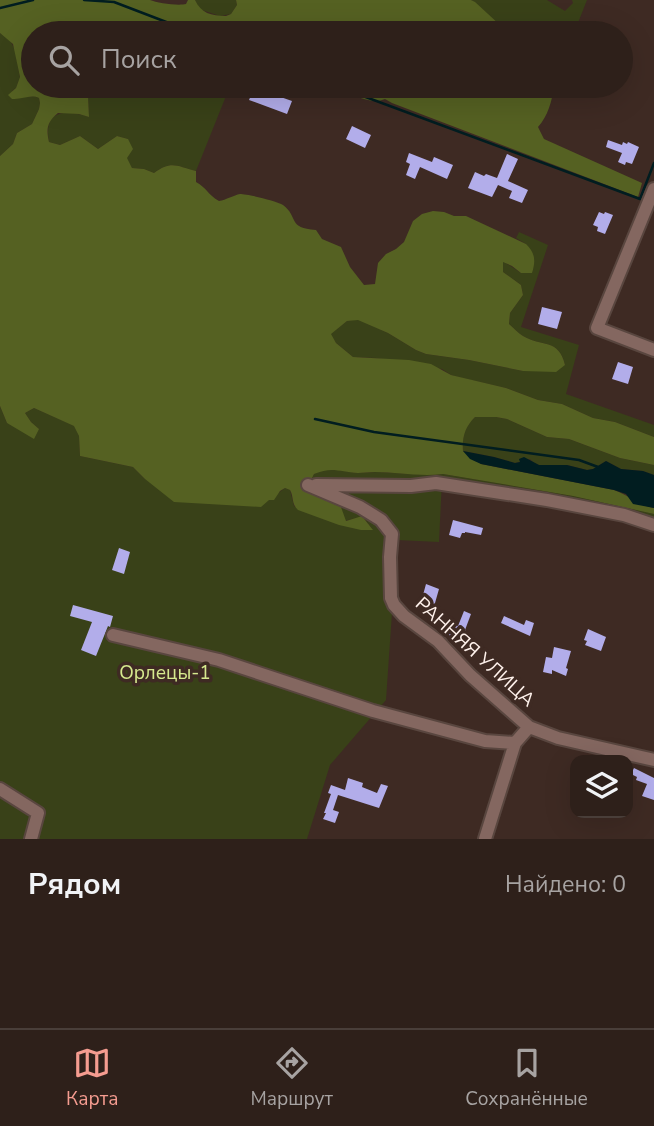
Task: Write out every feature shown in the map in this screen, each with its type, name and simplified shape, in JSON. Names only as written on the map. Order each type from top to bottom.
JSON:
[{"type":"street","points":[[654,190],[597,328],[654,350]]},
{"type":"street","name":"РАННЯЯ УЛИЦА","points":[[654,525],[624,515],[547,500],[436,483],[411,486],[308,485],[360,507],[381,520],[391,534],[391,598],[394,605],[404,616],[438,641],[470,675],[529,727],[558,738],[654,760]]},
{"type":"street","points":[[113,635],[219,660],[373,711],[485,741],[515,743]]},
{"type":"street","points":[[485,839],[515,743],[529,727]]},
{"type":"street","points":[[0,789],[38,813],[31,839]]},
{"type":"green space","points":[[0,0],[150,0],[178,5],[195,0],[207,13],[226,16],[231,14],[237,5],[236,0],[471,0],[496,21],[21,21],[21,98],[24,98],[19,99],[12,99],[8,95],[16,88],[20,77],[13,44],[0,33]]},
{"type":"green space","points":[[195,0],[236,0],[237,5],[231,14],[220,16],[199,9]]},
{"type":"green space","points":[[471,0],[547,0],[565,11],[573,3],[572,0],[587,0],[579,21],[495,21]]},
{"type":"green space","points":[[0,33],[10,40],[15,50],[20,78],[12,91],[21,94],[21,98],[39,98],[40,103],[32,124],[17,133],[13,144],[0,156]]},
{"type":"green space","points":[[39,98],[88,98],[89,117],[58,113],[48,126],[49,142],[60,145],[80,136],[98,149],[117,136],[128,139],[133,149],[127,158],[132,168],[154,173],[170,165],[179,166],[196,171],[196,182],[219,201],[240,194],[280,203],[301,227],[316,230],[322,239],[341,247],[350,267],[364,285],[375,284],[378,263],[404,242],[413,221],[422,214],[433,211],[466,216],[526,244],[534,257],[532,273],[521,273],[503,262],[503,272],[521,285],[523,295],[510,313],[509,324],[523,336],[548,344],[558,351],[565,365],[556,372],[523,371],[426,354],[358,320],[347,321],[331,334],[336,343],[353,357],[431,364],[451,375],[506,388],[538,400],[562,404],[593,418],[615,422],[654,437],[654,465],[620,458],[569,439],[547,437],[507,419],[475,417],[467,428],[463,451],[481,464],[614,490],[654,508],[654,514],[573,496],[443,474],[331,470],[314,474],[302,490],[341,507],[346,521],[362,516],[373,530],[361,530],[298,510],[290,490],[285,488],[274,500],[269,500],[261,507],[174,502],[133,467],[80,456],[79,436],[74,426],[34,408],[25,413],[39,429],[34,439],[7,423],[0,406],[0,156],[13,144],[17,133],[32,124],[40,103]]},
{"type":"green space","points":[[88,98],[225,98],[196,171],[170,165],[154,173],[132,168],[126,158],[128,139],[117,136],[98,149],[80,136],[60,145],[49,142],[49,123],[58,114],[72,113],[89,117]]},
{"type":"green space","points":[[360,98],[552,98],[538,127],[544,139],[642,183],[638,197],[385,99]]},
{"type":"green space","points":[[519,232],[548,245],[521,327],[579,345],[566,394],[654,425],[654,437],[615,422],[593,418],[562,404],[538,400],[506,388],[451,375],[442,369],[353,357],[336,343],[330,334],[347,321],[358,319],[426,354],[523,371],[565,365],[562,356],[554,347],[523,336],[509,324],[510,313],[523,295],[521,285],[503,272],[503,261],[521,273],[526,244],[516,238]]},
{"type":"green space","name":"Орлецы-1","points":[[0,406],[7,423],[39,429],[25,413],[34,408],[75,426],[79,436],[80,456],[133,467],[145,479],[269,500],[285,488],[290,490],[297,508],[357,528],[372,529],[363,516],[345,521],[341,507],[302,490],[314,474],[324,469],[334,469],[356,473],[443,474],[573,496],[654,514],[654,521],[442,480],[439,542],[397,540],[386,700],[330,765],[307,839],[0,839]]},
{"type":"green space","points":[[475,417],[507,419],[547,437],[569,439],[620,458],[654,465],[654,475],[621,469],[606,461],[587,470],[567,465],[539,465],[530,459],[515,463],[463,451],[464,432]]},
{"type":"water","points":[[463,451],[515,463],[524,457],[539,465],[567,465],[587,470],[606,461],[621,469],[643,471],[654,475],[654,508],[633,504],[626,494],[614,490],[481,464],[470,459]]},
{"type":"building","points":[[283,98],[292,101],[287,114],[249,100]]},
{"type":"building","points":[[352,126],[371,135],[365,148],[346,139]]},
{"type":"building","points":[[608,140],[622,145],[623,142],[628,142],[639,147],[632,164],[618,162],[622,153],[606,147]]},
{"type":"building","points":[[409,153],[432,162],[434,157],[453,165],[447,179],[420,167],[415,179],[406,175],[410,164],[406,162]]},
{"type":"building","points":[[507,154],[518,159],[508,181],[528,190],[522,203],[509,198],[512,191],[498,185],[492,197],[468,188],[475,172],[497,178]]},
{"type":"building","points":[[599,212],[613,215],[605,234],[597,231],[598,227],[593,225]]},
{"type":"building","points":[[542,307],[562,312],[557,329],[538,324]]},
{"type":"building","points":[[618,362],[633,367],[628,384],[612,379]]},
{"type":"building","points":[[453,520],[483,528],[481,535],[465,532],[460,538],[449,535]]},
{"type":"building","points":[[119,548],[130,552],[124,574],[112,570]]},
{"type":"building","points":[[426,584],[439,589],[433,610],[420,606]]},
{"type":"building","points":[[73,605],[113,616],[96,656],[81,650],[92,622],[70,616]]},
{"type":"building","points":[[464,611],[471,614],[461,642],[439,629],[443,620],[458,626]]},
{"type":"building","points":[[504,616],[524,625],[526,620],[534,623],[530,636],[501,623]]},
{"type":"building","points":[[588,629],[606,637],[601,651],[585,645]]},
{"type":"building","points":[[554,647],[571,651],[566,676],[552,670],[552,674],[543,672],[546,657],[552,658]]},
{"type":"building","points":[[634,768],[654,778],[654,800],[642,796],[647,784],[636,780]]},
{"type":"building","points":[[348,778],[363,783],[362,787],[377,793],[381,784],[388,786],[379,808],[338,795],[333,810],[339,812],[335,823],[323,819],[331,785],[345,790]]},
{"type":"waterway","points":[[0,8],[33,0]]},
{"type":"waterway","points":[[84,0],[114,2],[164,21]]},
{"type":"waterway","points":[[368,98],[640,199],[654,163]]},
{"type":"waterway","points":[[315,419],[374,432],[579,460],[598,467]]}]
